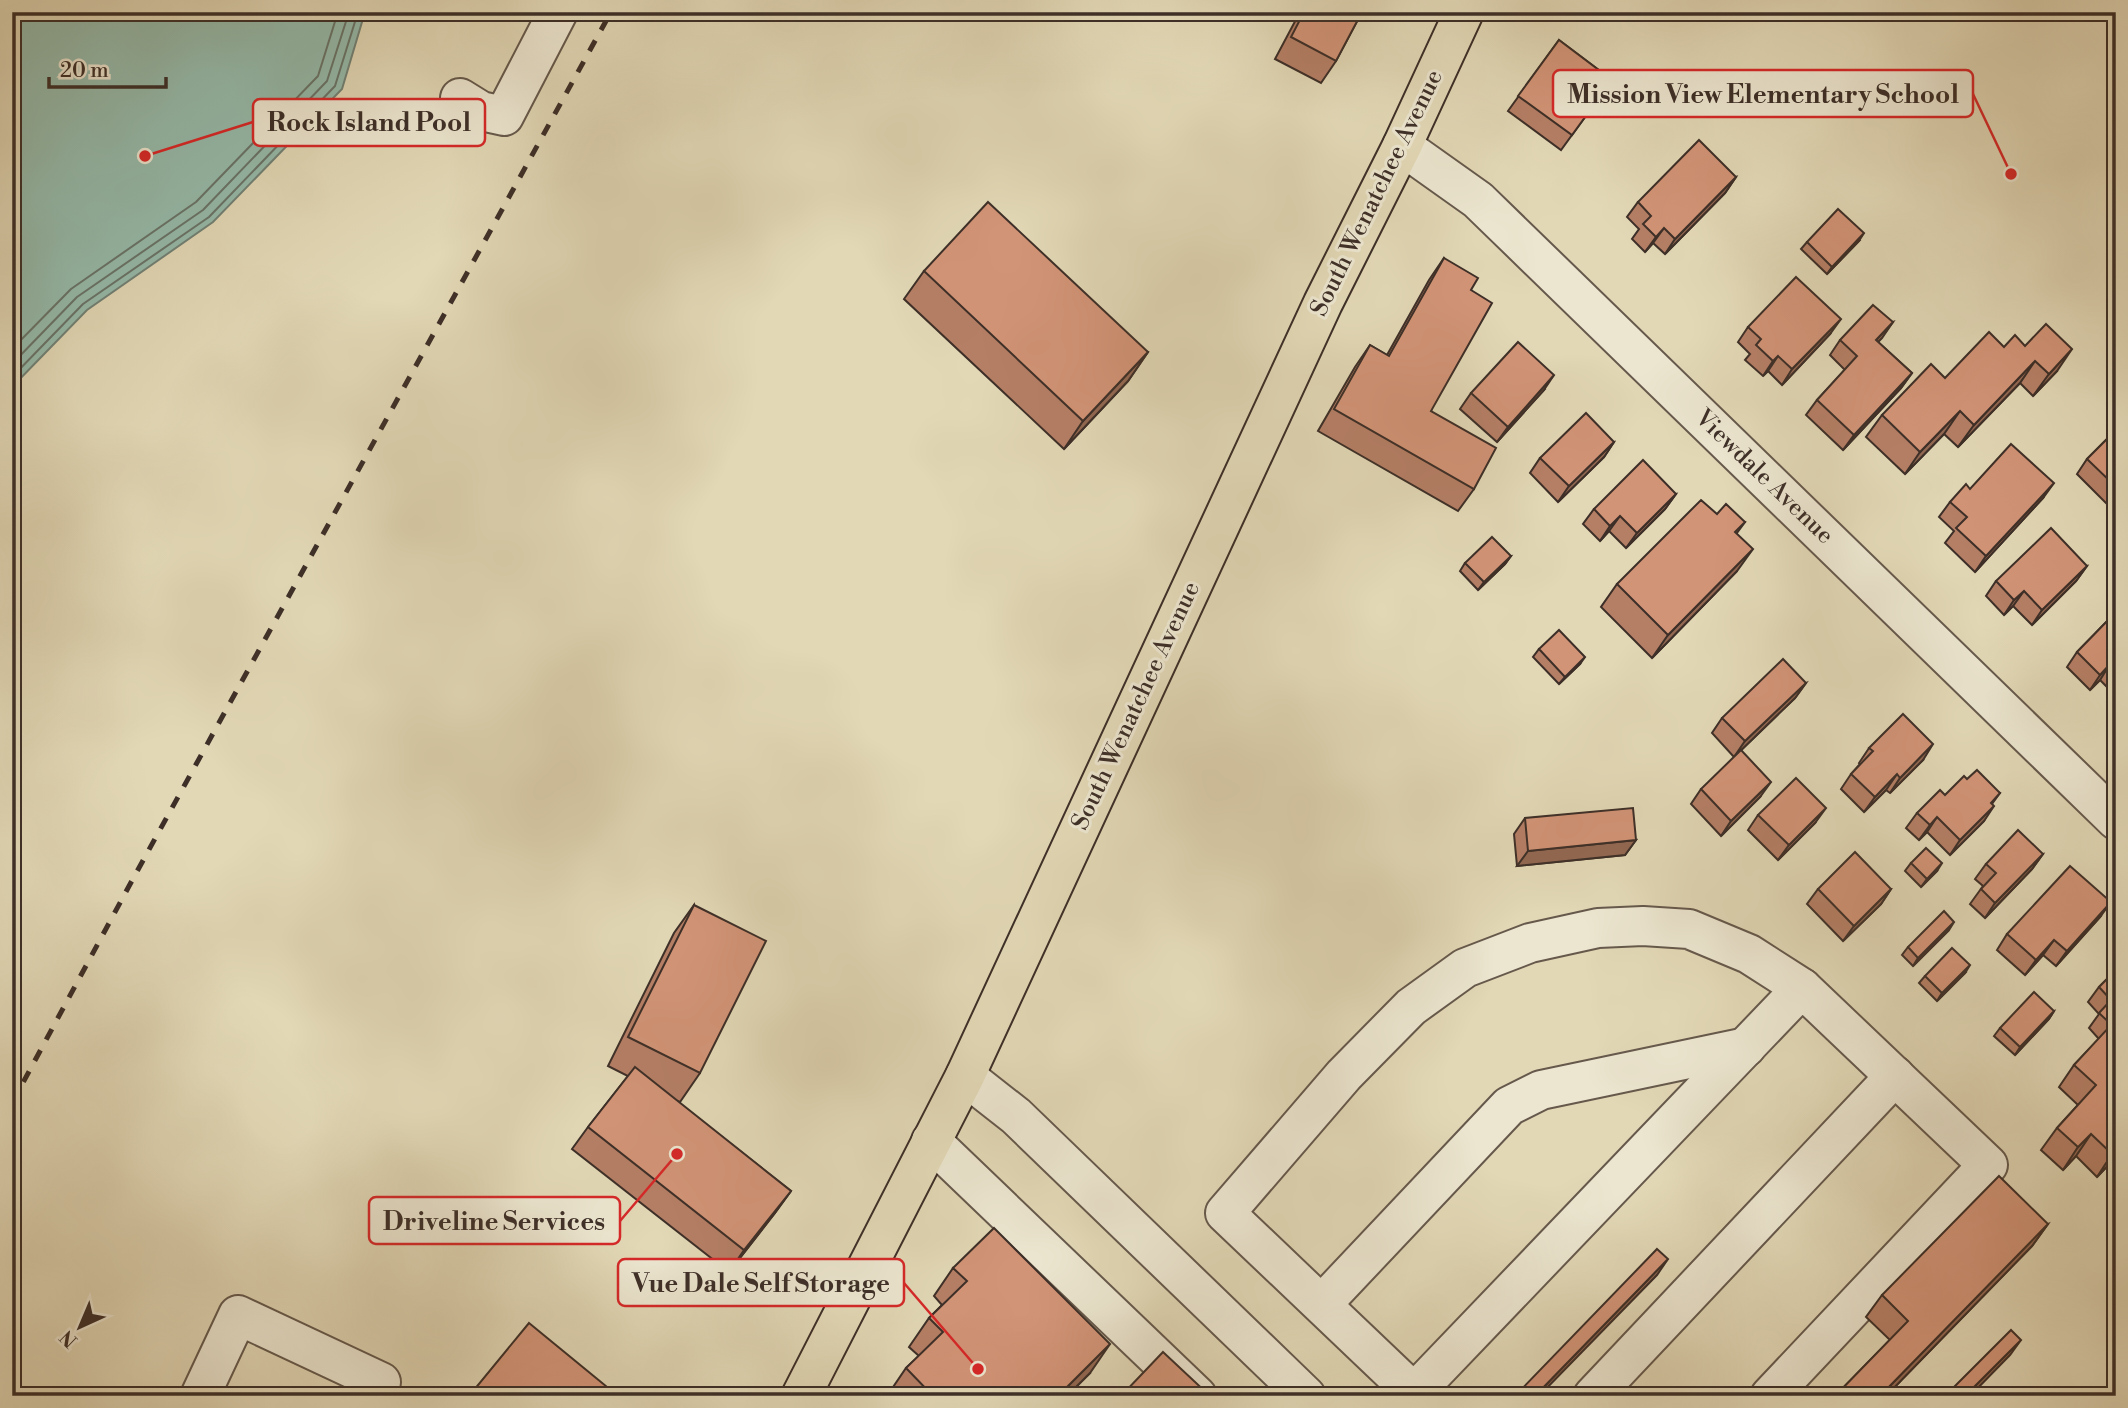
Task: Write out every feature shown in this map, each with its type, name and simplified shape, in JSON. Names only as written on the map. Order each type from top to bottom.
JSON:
[{"type":"main road","name":"South Wenatchee Avenue","points":[[801,1396],[965,1076],[1323,303],[1402,146],[1464,12]]},
{"type":"street","points":[[460,98],[481,111],[504,116],[558,12]]},
{"type":"street","name":"Viewdale Avenue","points":[[1402,146],[1478,200],[2116,820]]},
{"type":"street","points":[[1770,1396],[1988,1165],[1802,988],[1749,954],[1689,929],[1643,926],[1598,928],[1543,940],[1465,968],[1411,1007],[1344,1075],[1225,1213],[1415,1394],[1802,988]]},
{"type":"street","points":[[1322,1304],[1509,1106],[1541,1090],[1746,1047]]},
{"type":"street","points":[[965,1076],[1016,1116],[1306,1396]]},
{"type":"street","points":[[1593,1396],[1895,1076]]},
{"type":"street","points":[[931,1141],[1197,1396]]},
{"type":"street","points":[[200,1396],[238,1315],[381,1382],[375,1396]]},
{"type":"water","points":[[12,12],[365,12],[342,89],[213,222],[87,310],[12,387]]},
{"type":"building","points":[[1304,12],[1362,12],[1336,61],[1291,37]]},
{"type":"building","points":[[1559,40],[1612,80],[1572,135],[1518,96]]},
{"type":"building","points":[[1699,140],[1736,177],[1675,239],[1664,228],[1656,237],[1643,224],[1651,216],[1638,202]]},
{"type":"building","points":[[988,202],[1148,352],[1083,421],[924,271]]},
{"type":"building","points":[[1838,209],[1864,233],[1832,267],[1807,242]]},
{"type":"building","points":[[1444,258],[1478,278],[1471,290],[1492,303],[1431,411],[1496,448],[1474,489],[1334,409],[1370,345],[1389,356]]},
{"type":"building","points":[[1796,277],[1841,319],[1792,369],[1778,356],[1773,361],[1756,345],[1761,339],[1748,327]]},
{"type":"building","points":[[1873,305],[1893,322],[1876,340],[1912,373],[1854,435],[1817,400],[1857,356],[1840,340]]},
{"type":"building","points":[[2046,324],[2072,349],[2049,374],[2035,361],[1974,425],[1960,411],[1920,452],[1882,415],[1931,364],[1945,378],[1989,332],[2004,347],[2015,335],[2025,346]]},
{"type":"building","points":[[1518,342],[1554,375],[1508,427],[1471,393]]},
{"type":"building","points":[[1586,413],[1614,442],[1569,486],[1540,458]]},
{"type":"building","points":[[2116,430],[2116,487],[2087,459]]},
{"type":"building","points":[[2011,444],[2054,483],[1986,556],[1956,528],[1967,517],[1950,502],[1966,484],[1970,489]]},
{"type":"building","points":[[1643,460],[1676,494],[1637,533],[1620,516],[1610,526],[1594,509]]},
{"type":"building","points":[[1701,500],[1717,514],[1726,504],[1745,522],[1735,532],[1753,549],[1668,635],[1617,584]]},
{"type":"building","points":[[2051,528],[2087,566],[2042,610],[2024,591],[2014,600],[1996,581]]},
{"type":"building","points":[[1492,537],[1511,556],[1484,582],[1465,563]]},
{"type":"building","points":[[2116,612],[2116,670],[2110,664],[2100,675],[2077,652]]},
{"type":"building","points":[[1559,630],[1585,657],[1565,677],[1539,649]]},
{"type":"building","points":[[1783,659],[1806,683],[1745,741],[1722,718]]},
{"type":"building","points":[[1903,714],[1933,744],[1900,778],[1897,774],[1875,797],[1851,774],[1873,751],[1869,748]]},
{"type":"building","points":[[1741,750],[1771,782],[1731,821],[1701,789]]},
{"type":"building","points":[[1977,770],[2000,793],[1991,803],[1994,806],[1960,840],[1937,817],[1930,825],[1917,813],[1940,790],[1945,795],[1964,776],[1967,779]]},
{"type":"building","points":[[1796,778],[1826,808],[1789,845],[1758,815]]},
{"type":"building","points":[[1633,808],[1636,840],[1528,851],[1525,818]]},
{"type":"building","points":[[2018,830],[2043,854],[1995,903],[1981,889],[1996,873],[1986,864]]},
{"type":"building","points":[[1926,848],[1942,863],[1927,879],[1911,863]]},
{"type":"building","points":[[1855,852],[1891,889],[1854,926],[1818,889]]},
{"type":"building","points":[[2070,866],[2111,902],[2067,951],[2054,940],[2036,960],[2007,934]]},
{"type":"building","points":[[694,905],[766,941],[700,1073],[628,1037]]},
{"type":"building","points":[[1944,911],[1954,922],[1918,958],[1908,947]]},
{"type":"building","points":[[1952,948],[1970,965],[1942,993],[1925,976]]},
{"type":"building","points":[[2116,970],[2116,1029],[2099,1013],[2111,1000],[2099,987]]},
{"type":"building","points":[[2034,992],[2054,1011],[2020,1047],[2000,1028]]},
{"type":"building","points":[[2111,1025],[2116,1029],[2116,1151],[2112,1154],[2091,1134],[2078,1147],[2057,1128],[2096,1085],[2074,1065]]},
{"type":"building","points":[[635,1067],[791,1191],[744,1250],[588,1127]]},
{"type":"building","points":[[1999,1176],[2048,1224],[1880,1396],[1835,1396],[1908,1321],[1882,1295]]},
{"type":"building","points":[[994,1228],[1110,1344],[1058,1396],[933,1396],[906,1368],[943,1332],[929,1318],[967,1281],[953,1268]]},
{"type":"building","points":[[1657,1249],[1668,1259],[1535,1396],[1515,1396]]},
{"type":"building","points":[[529,1323],[618,1396],[469,1396]]},
{"type":"building","points":[[2011,1330],[2021,1340],[1965,1396],[1945,1396]]},
{"type":"building","points":[[1163,1352],[1210,1396],[1121,1396]]},
{"type":"railway","points":[[12,1103],[611,12]]},
{"type":"place","name":"Rock Island Pool","points":[[145,156]]},
{"type":"place","name":"Mission View Elementary School","points":[[2011,174]]},
{"type":"place","name":"Driveline Services","points":[[677,1154]]},
{"type":"place","name":"Vue Dale Self Storage","points":[[978,1369]]}]
